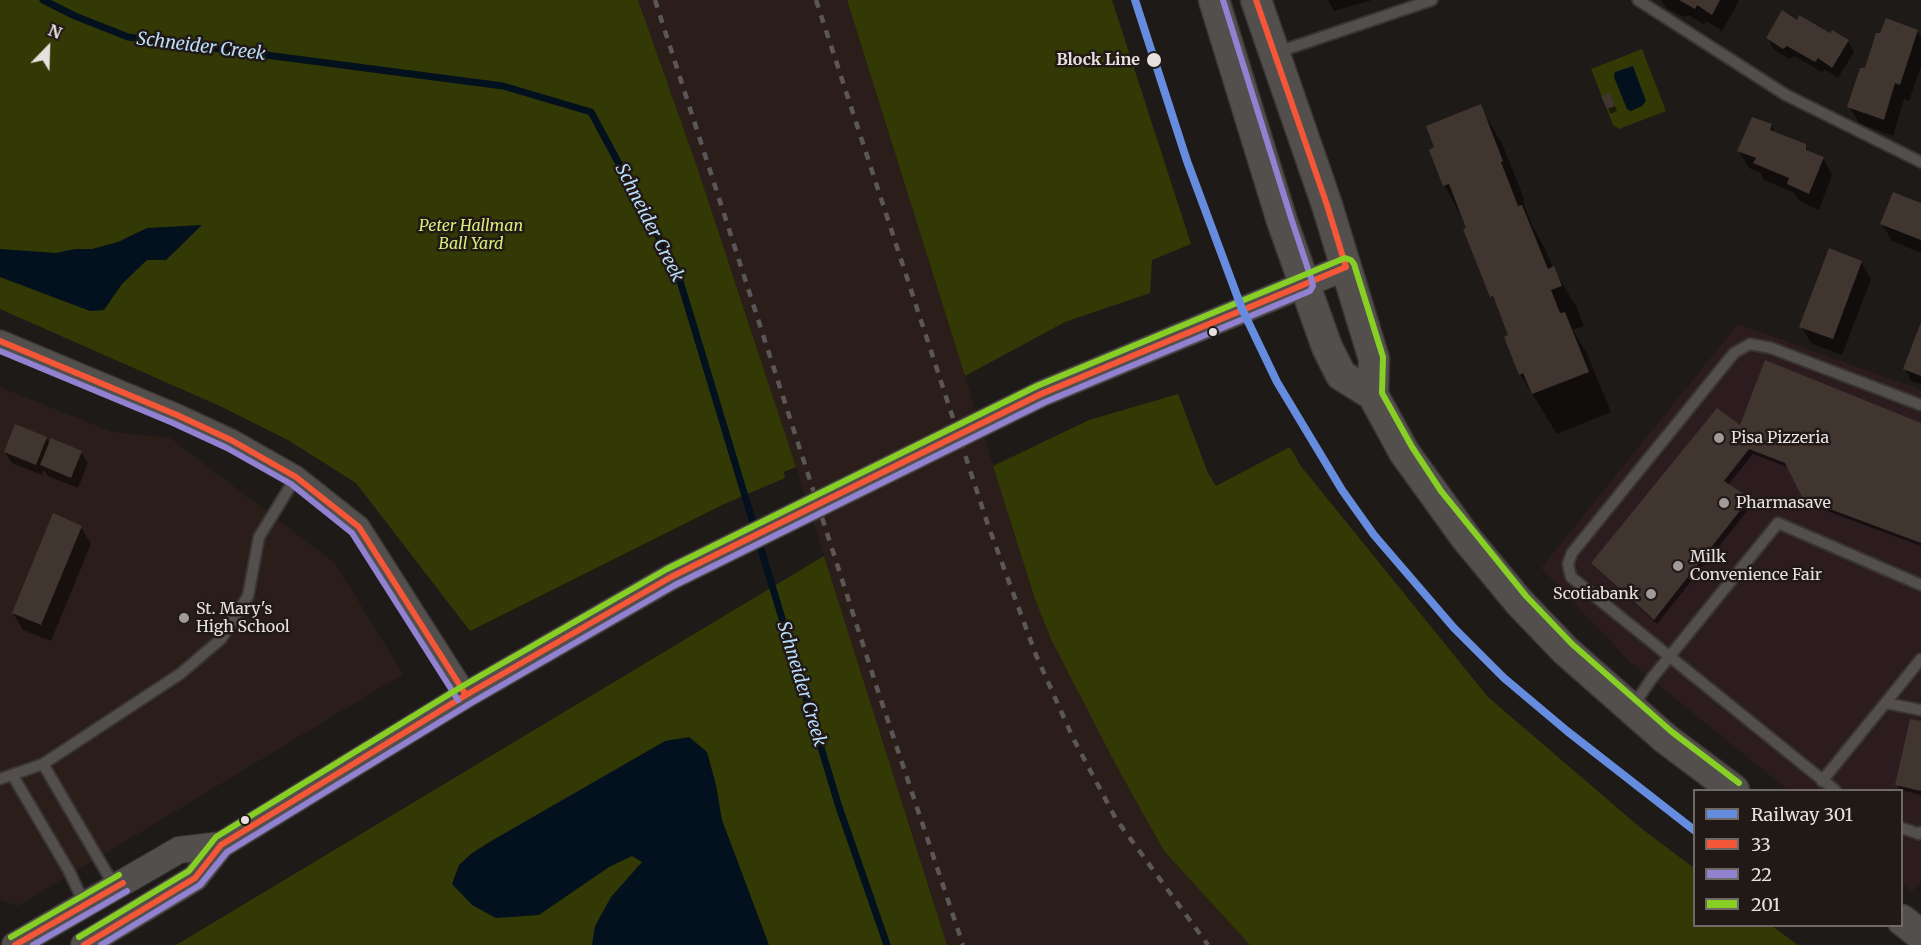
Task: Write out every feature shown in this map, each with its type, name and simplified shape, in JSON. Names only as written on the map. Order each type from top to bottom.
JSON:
[{"type":"main road","points":[[1214,0],[1282,221],[1327,347],[1341,375],[1373,395],[1404,452],[1466,538],[1519,602],[1566,651],[1631,709],[1733,789]]},
{"type":"main road","points":[[1256,0],[1327,206],[1374,359],[1373,395]]},
{"type":"main road","points":[[1903,921],[1921,935]]},
{"type":"street","points":[[84,945],[195,878],[221,845],[466,695],[671,577],[1041,394],[1346,267]]},
{"type":"street","points":[[0,341],[188,420],[231,440],[296,477],[359,527],[466,695]]},
{"type":"street","points":[[15,945],[179,850],[221,845]]},
{"type":"lane","points":[[1275,53],[1432,0]]},
{"type":"lane","points":[[1638,0],[1786,95],[1921,162]]},
{"type":"lane","points":[[1834,789],[1571,577],[1568,564],[1572,553],[1734,353],[1750,345],[1771,348],[1921,405]]},
{"type":"lane","points":[[0,779],[44,764],[180,674],[221,639],[248,596],[259,537],[296,477]]},
{"type":"lane","points":[[1631,709],[1669,657],[1778,523],[1921,585]]},
{"type":"lane","points":[[1822,781],[1921,659]]},
{"type":"lane","points":[[1885,703],[1921,710]]},
{"type":"lane","points":[[44,764],[115,887]]},
{"type":"lane","points":[[13,776],[69,871],[84,905]]},
{"type":"lane","points":[[1903,828],[1920,834],[1921,832]]},
{"type":"shaded area","points":[[638,0],[847,0],[1035,599],[1164,851],[1250,945],[947,945],[796,467],[696,164]]},
{"type":"shaded area","points":[[1738,324],[1921,390],[1921,880],[1912,892],[1903,884],[1903,789],[1787,789],[1630,662],[1541,568]]},
{"type":"shaded area","name":"St. Mary's High School","points":[[0,387],[112,432],[170,438],[335,563],[403,674],[18,906],[0,900]]},
{"type":"green space","name":"Peter Hallman Ball Yard","points":[[0,0],[638,0],[696,164],[796,467],[784,472],[785,478],[724,504],[470,631],[356,483],[288,440],[222,407],[0,309]]},
{"type":"green space","points":[[847,0],[1112,0],[1191,244],[1152,260],[1150,293],[1065,322],[965,376]]},
{"type":"green space","points":[[1642,49],[1666,111],[1619,129],[1613,125],[1591,69]]},
{"type":"green space","points":[[1178,394],[1208,473],[1216,486],[1290,447],[1300,465],[1488,697],[1642,829],[1693,867],[1693,927],[1773,927],[1798,945],[1250,945],[1164,851],[1115,763],[1051,639],[1035,599],[993,466],[1089,420]]},
{"type":"green space","points":[[824,556],[947,945],[176,945]]},
{"type":"water","points":[[1633,66],[1646,101],[1642,106],[1631,111],[1627,109],[1614,77],[1615,72]]},
{"type":"water","points":[[202,225],[166,260],[147,260],[122,284],[104,310],[90,311],[0,277],[0,249],[56,253],[75,249],[92,249],[118,242],[147,228]]},
{"type":"water","points":[[689,737],[707,752],[722,820],[769,945],[592,945],[595,926],[611,897],[642,862],[632,856],[609,867],[539,915],[496,918],[472,905],[452,884],[459,865],[472,853],[665,741]]},
{"type":"building","points":[[1679,0],[1720,0],[1712,15],[1697,5],[1695,9]]},
{"type":"building","points":[[1782,10],[1797,20],[1799,15],[1830,33],[1832,30],[1849,40],[1832,68],[1818,58],[1815,62],[1787,46],[1783,49],[1766,38]]},
{"type":"building","points":[[1886,18],[1918,30],[1900,85],[1895,83],[1884,120],[1847,107],[1860,68],[1865,68],[1876,33],[1880,33]]},
{"type":"building","points":[[1610,93],[1615,106],[1607,109],[1601,96]]},
{"type":"building","points":[[1481,104],[1518,206],[1522,205],[1548,269],[1554,266],[1562,286],[1551,290],[1560,313],[1565,312],[1589,372],[1532,394],[1523,373],[1519,375],[1504,337],[1508,335],[1463,229],[1466,228],[1449,184],[1443,186],[1429,150],[1434,147],[1426,126]]},
{"type":"building","points":[[1752,117],[1772,124],[1770,130],[1806,144],[1806,150],[1824,157],[1809,194],[1787,184],[1789,178],[1753,163],[1756,158],[1737,151]]},
{"type":"building","points":[[1893,192],[1921,203],[1921,240],[1880,224]]},
{"type":"building","points":[[1829,248],[1862,261],[1833,339],[1799,327]]},
{"type":"building","points":[[1921,322],[1921,376],[1903,369]]},
{"type":"building","points":[[1765,360],[1921,423],[1921,543],[1803,499],[1785,463],[1749,449],[1724,481],[1750,498],[1654,620],[1591,563],[1717,408],[1740,425]]},
{"type":"building","points":[[15,424],[47,437],[36,465],[4,452]]},
{"type":"building","points":[[51,438],[82,451],[71,478],[40,465]]},
{"type":"building","points":[[53,513],[82,526],[41,625],[12,613]]},
{"type":"building","points":[[1910,719],[1921,721],[1921,791],[1895,785]]},
{"type":"waterway","name":"Schneider Creek","points":[[43,0],[75,16],[128,37],[503,86],[591,112],[677,271],[839,807],[887,945]]},
{"type":"railway","points":[[655,0],[877,688],[963,945]]},
{"type":"railway","points":[[816,0],[988,525],[1036,655],[1073,738],[1116,819],[1208,945]]},
{"type":"rail line","name":"301","points":[[1135,0],[1187,161],[1242,309],[1277,382],[1342,490],[1374,535],[1454,628],[1504,678],[1567,731],[1693,829]]},
{"type":"transit line","name":"22","points":[[101,945],[200,885],[227,852],[471,703],[675,585],[1045,402],[1310,291],[1313,286],[1312,281],[1223,0]]},
{"type":"transit line","name":"33","points":[[84,945],[195,878],[221,845],[466,695],[671,577],[1041,394],[1346,267],[1256,0]]},
{"type":"transit line","name":"201","points":[[79,937],[189,871],[216,837],[461,687],[667,569],[1037,386],[1345,258],[1354,264],[1383,357],[1382,393],[1412,447],[1441,491],[1526,596],[1572,644],[1672,732],[1739,783]]},
{"type":"transit line","name":"33","points":[[0,341],[177,415],[231,440],[296,477],[359,527],[466,695]]},
{"type":"transit line","name":"22","points":[[0,351],[173,423],[227,448],[291,484],[352,533],[458,700]]},
{"type":"transit line","name":"201","points":[[11,937],[119,875]]},
{"type":"transit line","name":"33","points":[[15,945],[123,883]]},
{"type":"transit line","name":"22","points":[[33,945],[127,891]]},
{"type":"place","name":"Block Line","points":[[1154,60]]},
{"type":"place","name":"Pisa Pizzeria","points":[[1719,438]]},
{"type":"place","name":"Pharmasave","points":[[1724,503]]},
{"type":"place","name":"Milk Convenience Fair","points":[[1678,566]]},
{"type":"place","name":"Scotiabank","points":[[1651,594]]},
{"type":"place","name":"St. Mary's High School","points":[[184,618]]}]
